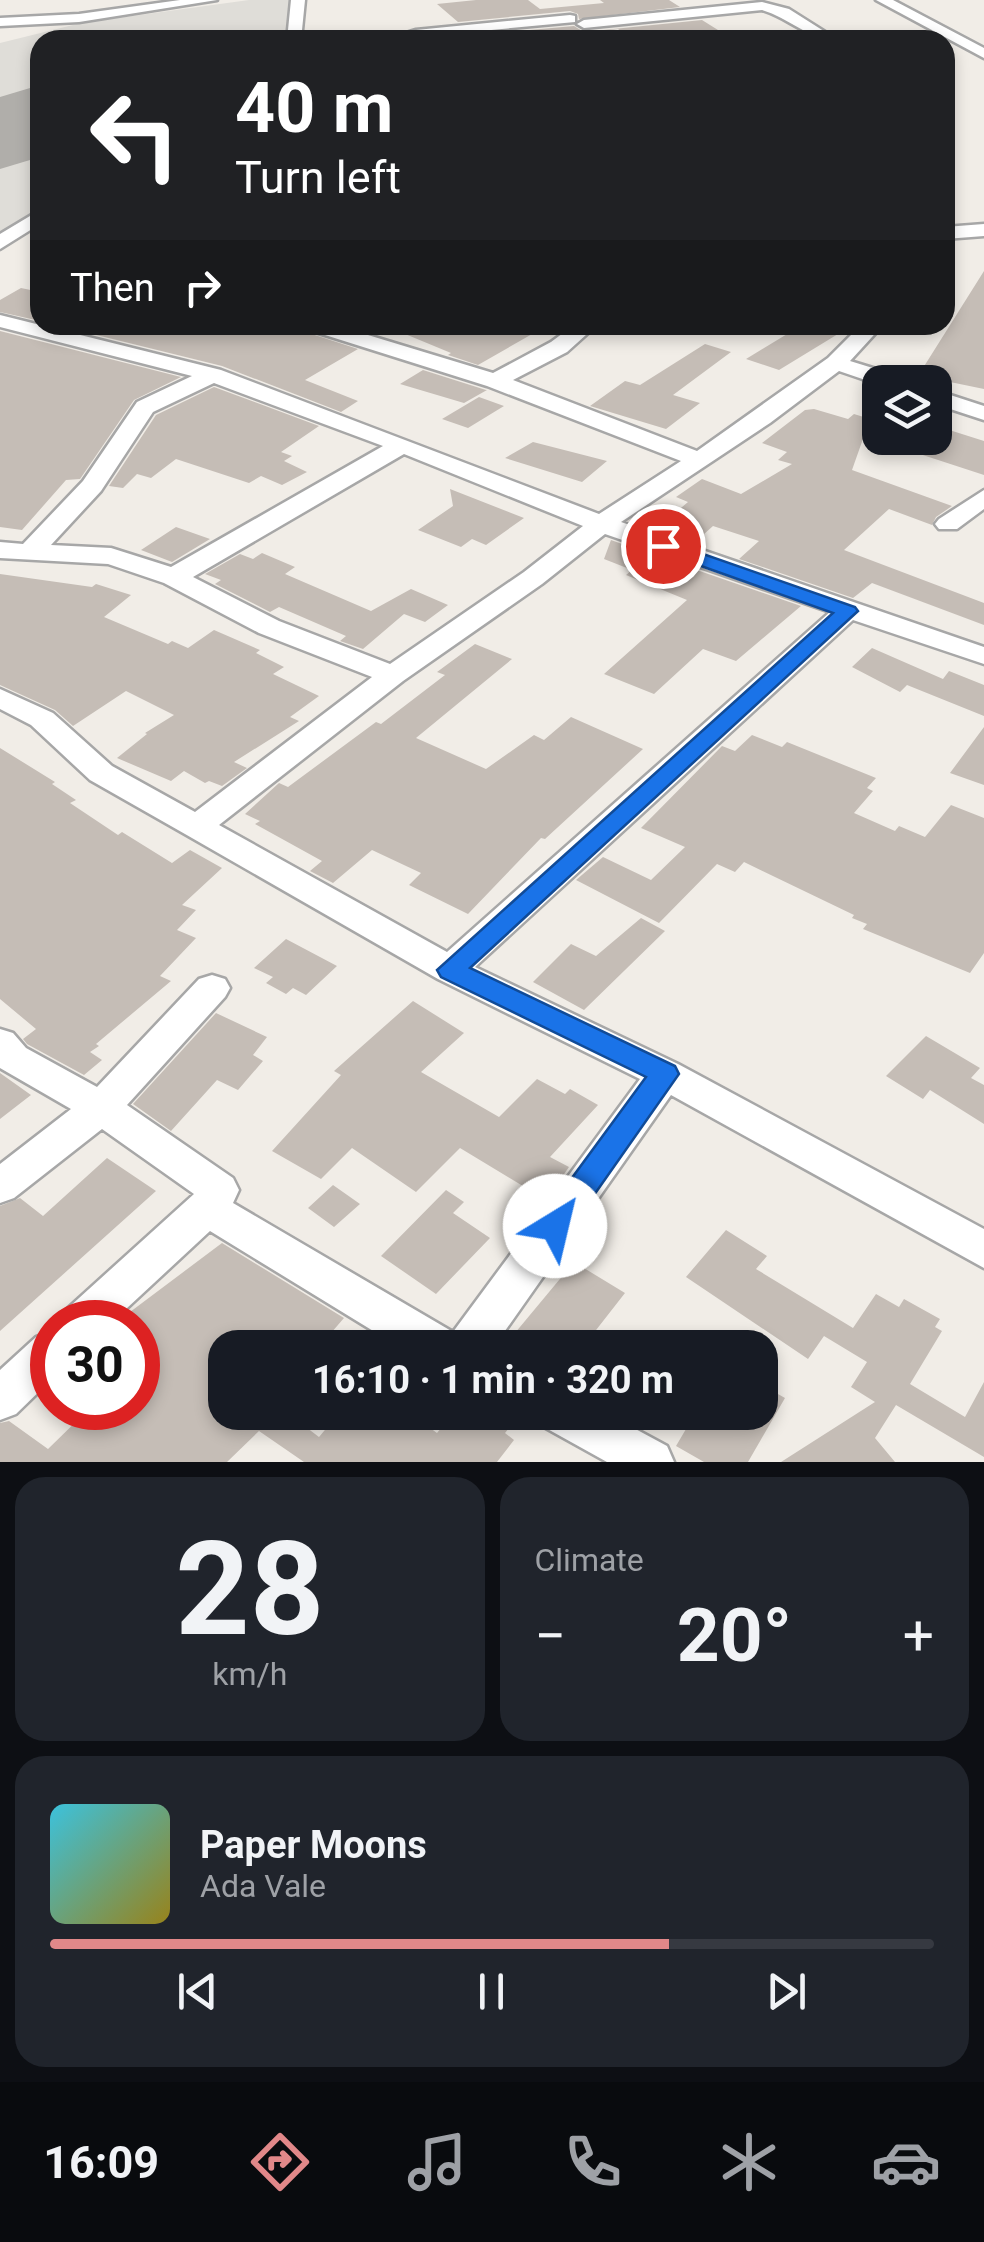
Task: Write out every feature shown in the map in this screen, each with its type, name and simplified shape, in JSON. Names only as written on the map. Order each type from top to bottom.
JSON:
[{"type":"street","points":[[0,22],[79,18],[210,0]]},
{"type":"street","points":[[295,30],[298,0]]},
{"type":"street","points":[[552,0],[588,30]]},
{"type":"street","points":[[883,0],[937,30]]},
{"type":"street","points":[[458,30],[762,6],[784,12],[815,30]]},
{"type":"street","points":[[955,37],[984,33]]},
{"type":"street","points":[[955,40],[984,54]]},
{"type":"street","points":[[0,243],[30,223]]},
{"type":"street","points":[[955,232],[984,230]]},
{"type":"street","points":[[3,324],[30,331]]},
{"type":"street","points":[[48,335],[213,375],[601,524],[984,656]]},
{"type":"street","points":[[346,335],[495,381],[698,459]]},
{"type":"street","points":[[495,381],[574,335]]},
{"type":"street","points":[[196,827],[393,675],[533,578],[601,524],[762,418],[836,363],[863,335]]},
{"type":"street","points":[[836,363],[862,372]]},
{"type":"street","points":[[30,552],[92,486],[145,407],[213,375]]},
{"type":"street","points":[[952,402],[984,413]]},
{"type":"street","points":[[173,577],[286,513],[338,478],[403,445]]},
{"type":"street","points":[[948,524],[984,497]]},
{"type":"street","points":[[0,550],[111,556],[173,577],[269,626],[393,675]]},
{"type":"street","points":[[450,970],[848,611]]},
{"type":"street","points":[[0,698],[42,720],[101,773],[450,970],[665,1074],[984,1250]]},
{"type":"street","points":[[0,1186],[101,1108],[212,988]]},
{"type":"street","points":[[0,1043],[13,1058],[101,1108],[219,1190],[207,1208],[107,1300]]},
{"type":"street","points":[[480,1330],[665,1074]]},
{"type":"street","points":[[207,1208],[410,1330]]},
{"type":"street","points":[[0,1399],[30,1371]]},
{"type":"street","points":[[593,1430],[651,1462]]},
{"type":"shaded area","points":[[249,0],[294,0],[291,30],[53,30]]},
{"type":"shaded area","points":[[30,36],[30,220],[0,240],[0,43]]},
{"type":"building","points":[[528,0],[540,9],[604,3],[600,0],[669,0],[680,7],[579,19],[578,14],[570,11],[458,22],[437,4]]},
{"type":"building","points":[[702,20],[718,30],[618,29],[604,30]]},
{"type":"building","points":[[574,26],[581,30],[530,30]]},
{"type":"building","points":[[984,271],[984,389],[952,382],[952,365],[925,365],[944,335],[955,335],[955,317]]},
{"type":"building","points":[[21,288],[30,290],[30,319],[0,312],[0,300]]},
{"type":"building","points":[[0,331],[181,377],[134,400],[80,479],[66,480],[22,530],[0,527]]},
{"type":"building","points":[[96,335],[315,335],[358,349],[305,380],[358,401],[341,412],[222,366]]},
{"type":"building","points":[[408,335],[530,335],[478,365],[448,355],[451,353]]},
{"type":"building","points":[[786,335],[836,335],[779,370],[746,359]]},
{"type":"building","points":[[705,344],[731,352],[673,395],[700,403],[666,429],[590,406],[625,381],[640,385]]},
{"type":"building","points":[[423,370],[487,390],[464,403],[400,384]]},
{"type":"building","points":[[214,387],[319,426],[281,452],[292,456],[284,461],[307,472],[282,485],[261,476],[249,483],[176,459],[151,478],[137,474],[123,488],[109,486],[156,415]]},
{"type":"building","points":[[479,397],[504,406],[468,428],[442,419]]},
{"type":"building","points":[[805,410],[848,419],[854,414],[862,416],[862,442],[852,470],[952,506],[936,517],[932,525],[889,509],[844,550],[984,603],[984,625],[872,583],[853,598],[739,559],[759,541],[713,526],[694,543],[655,530],[688,502],[676,497],[702,479],[741,494],[792,464],[778,460],[787,452],[762,443]]},
{"type":"building","points":[[952,431],[984,441],[984,475],[923,455],[952,455]]},
{"type":"building","points":[[533,442],[607,461],[582,482],[505,458]]},
{"type":"building","points":[[450,489],[524,518],[486,545],[472,539],[461,547],[418,530],[453,506]]},
{"type":"building","points":[[176,527],[210,539],[172,562],[141,550]]},
{"type":"building","points":[[611,540],[801,606],[736,661],[703,649],[654,694],[604,674],[687,600],[626,575],[632,570],[604,559]]},
{"type":"building","points":[[262,553],[295,567],[285,574],[371,611],[411,589],[448,605],[425,622],[404,614],[363,649],[340,641],[346,636],[279,607],[270,612],[215,584],[221,580],[205,574],[240,554],[253,559]]},
{"type":"building","points":[[0,574],[92,587],[96,584],[131,595],[104,617],[168,644],[172,641],[188,648],[214,630],[260,650],[256,653],[284,667],[273,674],[319,696],[290,717],[299,721],[234,762],[247,768],[222,786],[205,783],[184,771],[171,781],[117,758],[145,733],[174,715],[126,691],[73,726],[55,710],[0,685]]},
{"type":"building","points":[[475,644],[512,659],[416,738],[486,769],[534,735],[544,740],[571,717],[643,749],[545,839],[541,838],[468,914],[409,885],[421,873],[372,850],[333,883],[310,871],[322,861],[255,824],[260,821],[245,814],[279,783],[288,787],[376,722],[381,724],[445,675],[437,672]]},
{"type":"building","points":[[872,648],[943,679],[949,671],[984,685],[984,716],[907,685],[900,692],[852,667]]},
{"type":"building","points":[[984,727],[984,785],[950,773]]},
{"type":"building","points":[[752,735],[782,747],[787,742],[876,778],[867,788],[873,791],[854,813],[895,831],[899,826],[925,837],[951,805],[984,818],[984,953],[970,973],[863,929],[867,924],[852,918],[854,915],[744,862],[735,872],[717,864],[659,923],[576,880],[603,857],[651,880],[685,847],[641,828],[722,746],[735,751]]},
{"type":"building","points":[[0,748],[55,782],[52,784],[76,800],[70,803],[118,835],[122,832],[172,863],[190,850],[222,868],[182,905],[196,910],[177,930],[196,938],[160,976],[171,981],[96,1044],[99,1046],[90,1052],[102,1060],[84,1075],[27,1044],[23,1039],[36,1029],[0,999]]},
{"type":"building","points":[[641,918],[665,931],[584,1010],[533,982],[571,944],[596,956]]},
{"type":"building","points":[[286,939],[337,966],[306,995],[293,988],[286,994],[266,983],[273,977],[254,968]]},
{"type":"building","points":[[413,1001],[464,1033],[421,1072],[499,1117],[537,1079],[565,1094],[570,1089],[598,1105],[550,1157],[569,1167],[546,1200],[460,1148],[416,1192],[352,1148],[321,1179],[272,1151],[341,1075],[334,1071]]},
{"type":"building","points":[[216,1013],[267,1037],[253,1055],[263,1061],[238,1090],[217,1080],[171,1131],[133,1104]]},
{"type":"building","points":[[926,1036],[980,1068],[971,1078],[984,1085],[984,1124],[930,1090],[923,1099],[886,1076]]},
{"type":"building","points":[[0,1073],[31,1095],[0,1119]]},
{"type":"building","points":[[107,1158],[156,1191],[30,1300],[0,1331],[0,1206],[20,1198],[43,1216]]},
{"type":"building","points":[[333,1185],[360,1204],[334,1227],[308,1208]]},
{"type":"building","points":[[446,1190],[464,1202],[453,1213],[490,1238],[436,1294],[381,1256]]},
{"type":"building","points":[[726,1230],[767,1256],[756,1269],[853,1328],[876,1294],[899,1307],[904,1299],[940,1319],[935,1327],[942,1331],[910,1384],[965,1417],[984,1382],[984,1457],[896,1405],[875,1438],[895,1462],[781,1462],[875,1402],[851,1387],[867,1362],[824,1336],[808,1359],[778,1339],[778,1330],[765,1330],[686,1277]]},
{"type":"building","points":[[222,1243],[344,1318],[334,1330],[208,1330],[208,1430],[310,1430],[319,1437],[325,1430],[437,1433],[507,1430],[505,1433],[514,1440],[497,1462],[304,1462],[259,1431],[227,1462],[0,1462],[0,1423],[9,1421],[48,1449],[67,1430],[160,1430],[160,1300],[146,1300]]},
{"type":"building","points":[[574,1262],[625,1293],[596,1330],[517,1330]]},
{"type":"building","points":[[685,1430],[766,1430],[748,1462],[704,1462],[676,1446]]},
{"type":"runway","points":[[0,138],[30,121]]},
{"type":"route","points":[[555,1226],[665,1074],[450,970],[848,611],[663,546]]}]
